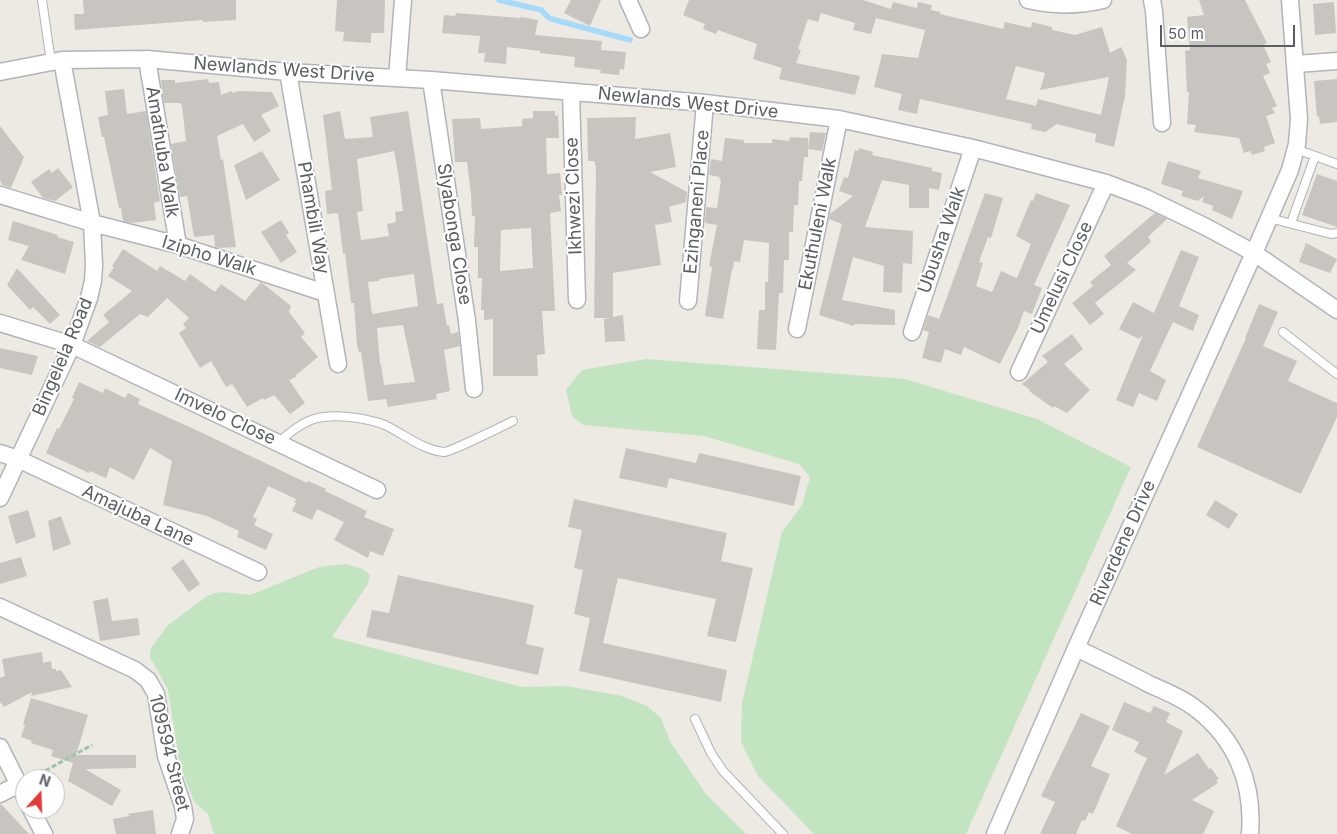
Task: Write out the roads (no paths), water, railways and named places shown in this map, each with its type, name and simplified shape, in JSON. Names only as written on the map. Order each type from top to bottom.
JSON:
[{"type":"street","points":[[397,78],[403,0]]},
{"type":"street","points":[[628,0],[641,29]]},
{"type":"street","points":[[1028,0],[1050,5],[1083,5],[1104,0]]},
{"type":"street","points":[[1152,0],[1162,123]]},
{"type":"street","name":"Riverdene Drive","points":[[995,834],[1290,170],[1296,149],[1300,119],[1290,0]]},
{"type":"street","name":"Newlands West Drive","points":[[0,72],[57,61],[147,59],[288,72],[431,80],[705,102],[839,119],[973,148],[1106,183],[1146,198],[1254,253],[1337,310]]},
{"type":"street","name":"Amathuba Walk","points":[[147,59],[178,245]]},
{"type":"street","name":"Bingelela Road","points":[[0,498],[72,345],[93,281],[92,223],[57,61]]},
{"type":"street","points":[[1296,64],[1337,61]]},
{"type":"street","name":"Phambili Way","points":[[288,72],[338,364]]},
{"type":"street","name":"Slyabonga Close","points":[[431,80],[467,320],[474,389]]},
{"type":"street","name":"Ikhwezi Close","points":[[571,92],[577,300]]},
{"type":"street","name":"Ezinganeni Place","points":[[688,301],[705,102]]},
{"type":"street","name":"Ekuthuleni Walk","points":[[797,328],[839,119]]},
{"type":"street","name":"Ubusha Walk","points":[[912,332],[973,148]]},
{"type":"street","name":"Umelusi Close","points":[[1018,372],[1106,183]]},
{"type":"street","name":"Izipho Walk","points":[[0,195],[92,223],[178,245],[325,293]]},
{"type":"street","name":"Imvelo Close","points":[[0,323],[72,345],[377,490]]},
{"type":"street","name":"Amajuba Lane","points":[[0,453],[18,459],[258,572]]},
{"type":"street","name":"109594 Street","points":[[0,607],[135,670],[142,674],[153,687],[156,694],[166,756],[184,806],[185,819],[180,834]]},
{"type":"street","points":[[1076,648],[1194,707],[1220,730],[1238,758],[1244,772],[1248,788],[1250,834]]},
{"type":"street","points":[[0,747],[15,772]]},
{"type":"street","points":[[0,794],[15,790]]},
{"type":"street","points":[[36,819],[44,834]]},
{"type":"lane","points":[[42,0],[57,61]]},
{"type":"lane","points":[[1296,149],[1337,164]]},
{"type":"lane","points":[[1291,223],[1315,156]]},
{"type":"lane","points":[[1269,218],[1331,234],[1337,233]]},
{"type":"lane","points":[[1283,332],[1337,374]]},
{"type":"lane","points":[[279,442],[293,430],[314,419],[337,416],[368,420],[386,426],[428,448],[446,452],[513,421]]},
{"type":"lane","points":[[695,719],[723,771],[783,834]]},
{"type":"waterway","points":[[499,0],[541,10],[549,18],[555,20],[630,40]]}]
